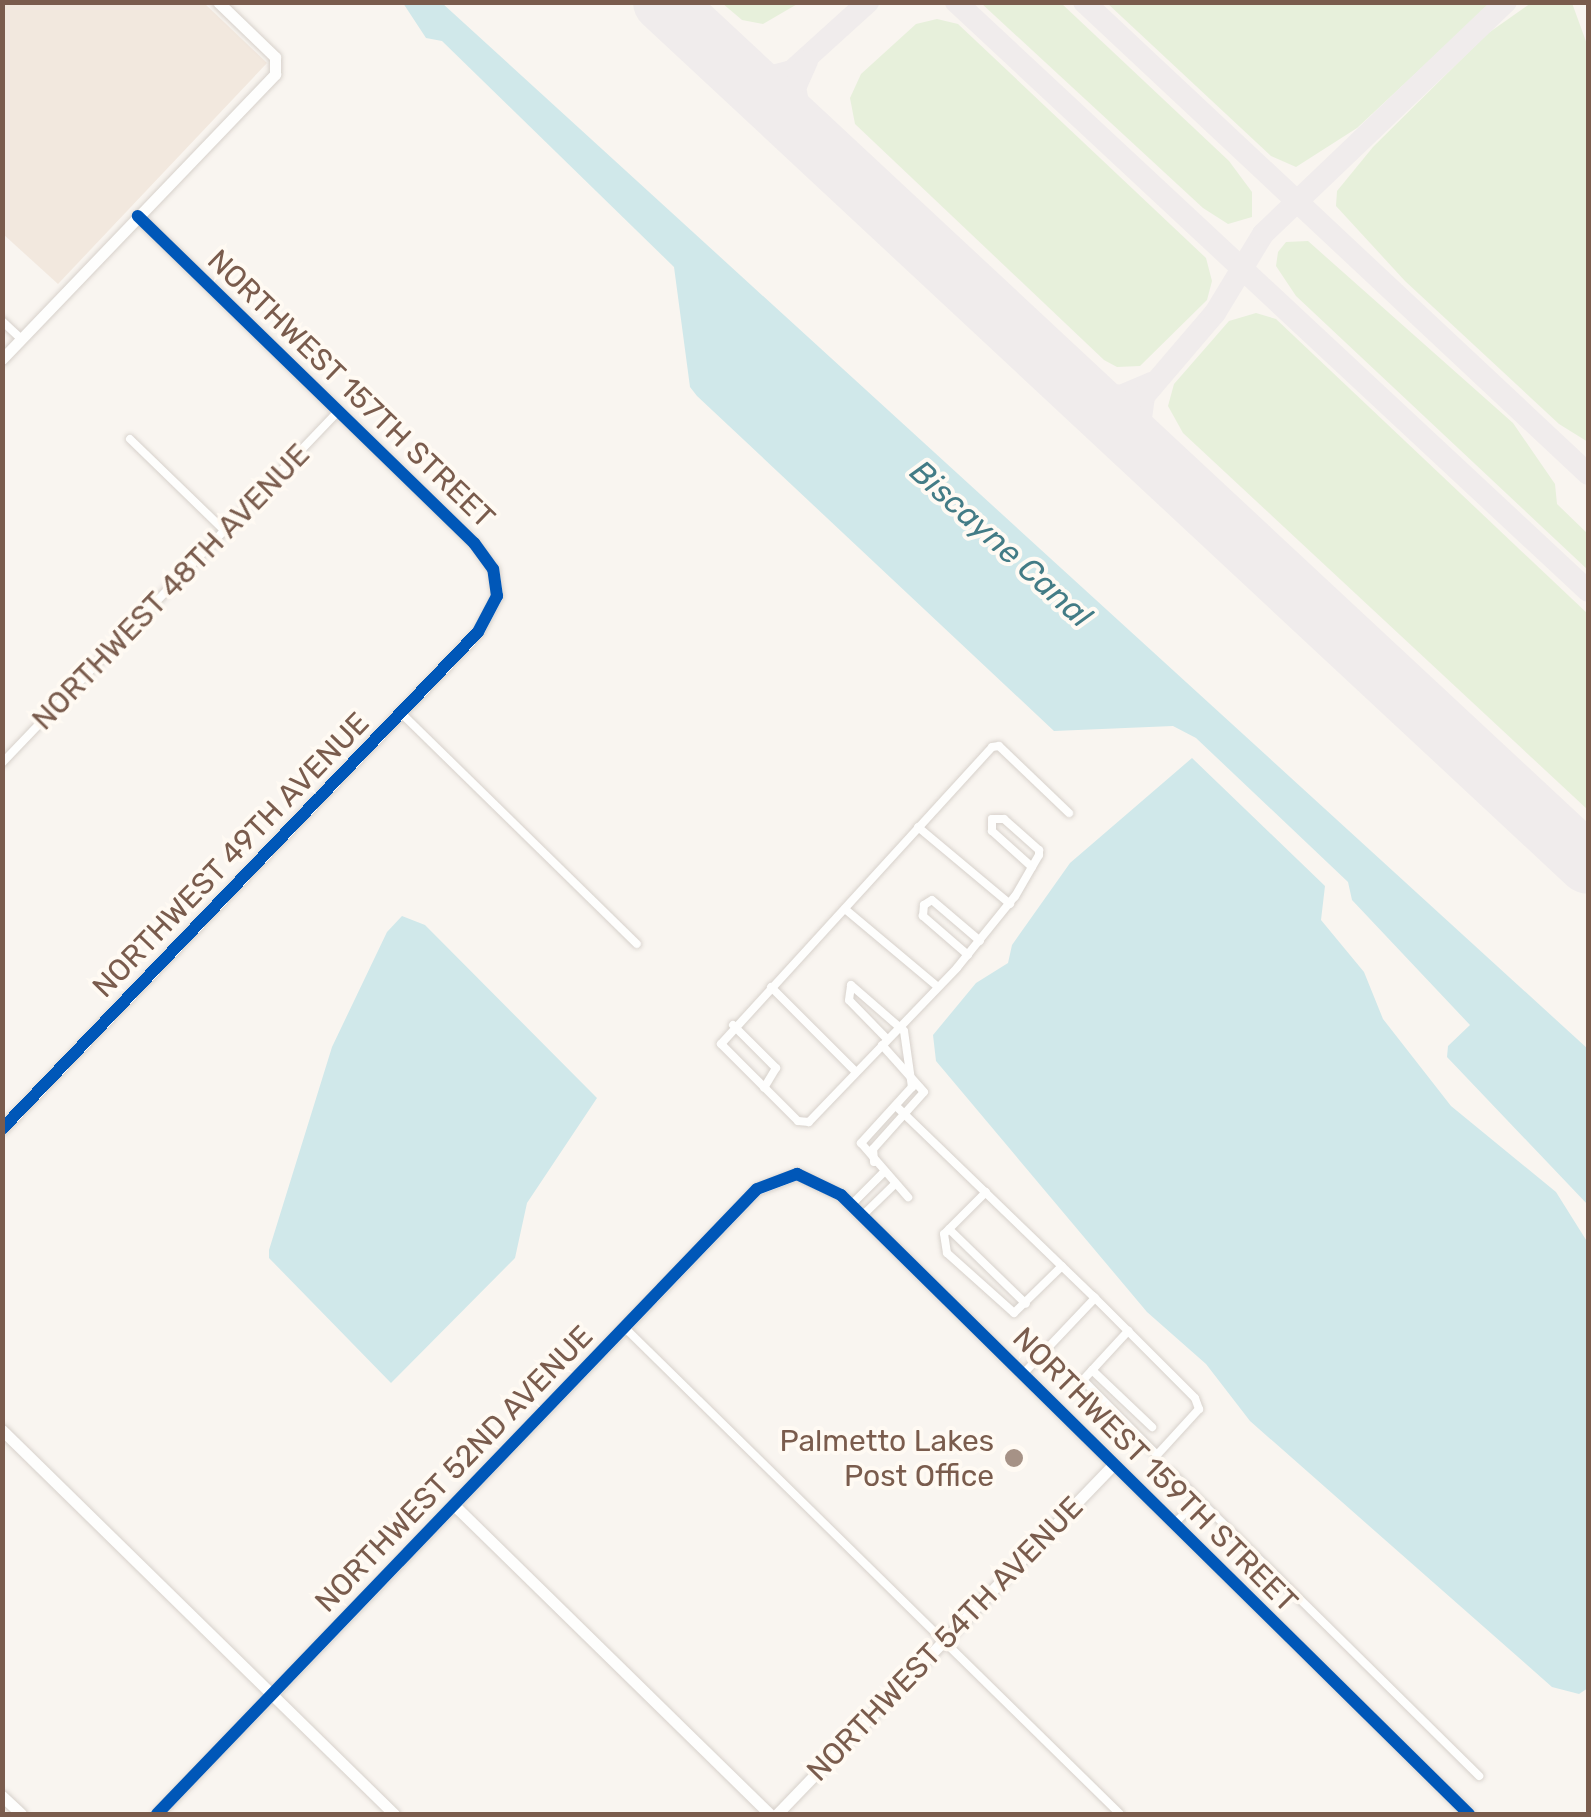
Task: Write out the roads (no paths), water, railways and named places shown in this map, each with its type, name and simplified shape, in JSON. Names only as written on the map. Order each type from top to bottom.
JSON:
[{"type":"street","points":[[2,359],[278,66],[218,2]]},
{"type":"street","name":"NORTHWEST 157TH STREET","points":[[138,216],[487,557],[497,582],[492,612]]},
{"type":"street","points":[[2,322],[21,340]]},
{"type":"street","name":"NORTHWEST 48TH AVENUE","points":[[2,763],[339,410]]},
{"type":"street","points":[[130,439],[225,531]]},
{"type":"street","name":"NORTHWEST 49TH AVENUE","points":[[2,1129],[402,712],[492,612]]},
{"type":"street","points":[[402,712],[637,944]]},
{"type":"street","points":[[1032,867],[992,831],[992,819],[1004,819],[1039,850],[1032,867],[1010,904],[968,955],[809,1122],[798,1121],[721,1044],[732,1025],[845,910],[992,747],[999,746],[1069,813]]},
{"type":"street","points":[[918,827],[1010,904]]},
{"type":"street","points":[[968,955],[924,916],[924,904],[932,900],[980,941]]},
{"type":"street","points":[[845,910],[938,987]]},
{"type":"street","points":[[874,1162],[873,1149],[924,1092],[906,1067],[849,1000],[851,985],[901,1026],[906,1067],[912,1086],[862,1143],[874,1162],[883,1173],[908,1197]]},
{"type":"street","points":[[770,988],[856,1072]]},
{"type":"street","points":[[732,1025],[776,1068],[764,1088]]},
{"type":"street","points":[[896,1106],[1095,1298],[1128,1331],[1198,1405],[1157,1454],[1086,1389],[1083,1380],[1128,1331]]},
{"type":"street","points":[[851,1205],[883,1173]]},
{"type":"street","name":"NORTHWEST 159TH STREET","points":[[797,1174],[825,1182],[851,1205],[1469,1814]]},
{"type":"street","name":"NORTHWEST 52ND AVENUE","points":[[157,1814],[756,1189],[797,1174]]},
{"type":"street","points":[[862,1216],[894,1184]]},
{"type":"street","points":[[986,1192],[949,1229],[1026,1304]]},
{"type":"street","name":"NORTHWEST 159TH STREET","points":[[949,1229],[942,1240],[946,1253],[1010,1312],[1026,1304],[1062,1266]]},
{"type":"street","points":[[1023,1374],[1095,1298]]},
{"type":"street","points":[[624,1328],[1120,1814]]},
{"type":"street","points":[[1092,1370],[1152,1428]]},
{"type":"street","points":[[2,1430],[394,1814]]},
{"type":"street","name":"NORTHWEST 54TH AVENUE","points":[[777,1814],[1114,1464]]},
{"type":"street","name":"NORTHWEST 159TH STREET","points":[[1171,1472],[1479,1776]]},
{"type":"street","points":[[1174,1525],[1198,1500]]},
{"type":"street","points":[[454,1505],[769,1814]]},
{"type":"street","points":[[2,1796],[22,1814]]},
{"type":"water","name":"Biscayne Canal","points":[[403,3],[442,3],[1588,1049],[1588,1205],[1447,1057],[1448,1046],[1470,1025],[1352,900],[1348,882],[1196,738],[1173,726],[1054,731],[697,396],[690,387],[674,267],[442,41],[426,38]]},
{"type":"water","points":[[1192,758],[1325,886],[1321,920],[1364,972],[1383,1019],[1451,1106],[1556,1192],[1588,1243],[1588,1688],[1579,1694],[1552,1687],[1250,1421],[1206,1364],[1147,1312],[936,1061],[933,1035],[976,983],[1008,963],[1012,945],[1070,863]]},
{"type":"water","points":[[402,916],[425,925],[597,1098],[527,1203],[515,1258],[391,1383],[269,1258],[269,1250],[332,1047],[387,932]]},
{"type":"place","name":"Palmetto Lakes Post Office","points":[[1014,1458]]}]
